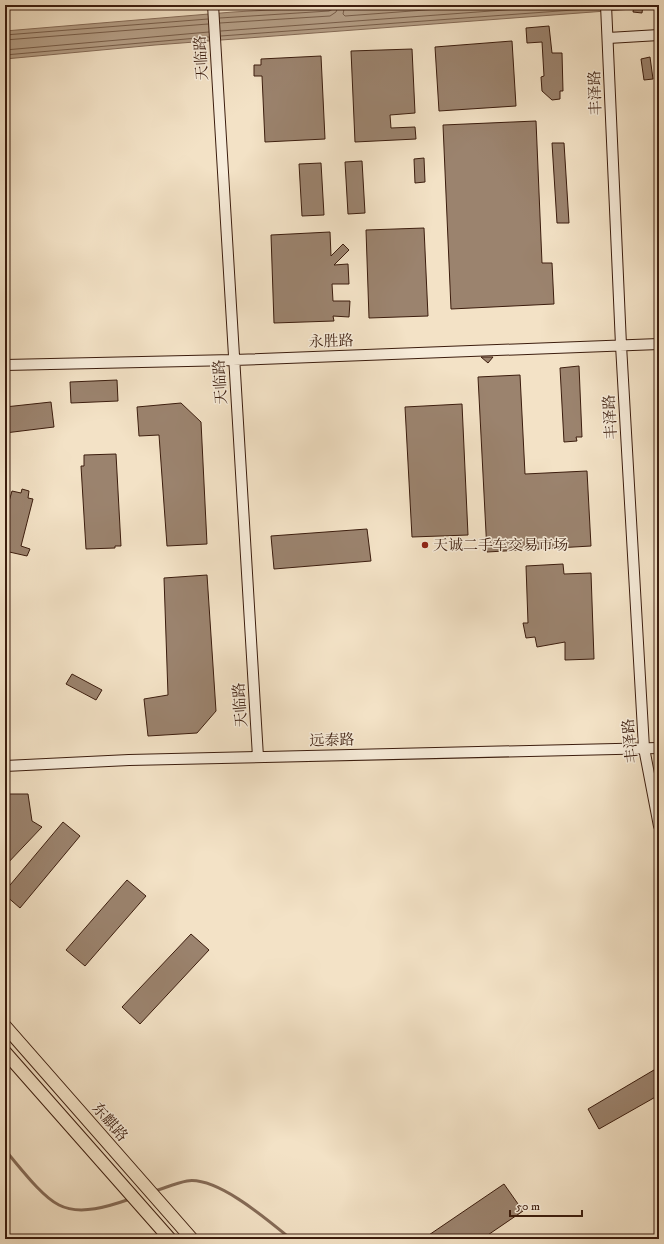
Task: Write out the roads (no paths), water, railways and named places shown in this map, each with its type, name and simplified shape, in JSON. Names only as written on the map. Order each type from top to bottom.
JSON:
[{"type":"main road","name":"东麒路","points":[[5,1026],[142,1184],[192,1239]]},
{"type":"main road","points":[[5,1052],[126,1192],[170,1239]]},
{"type":"street","name":"丰泽路","points":[[606,5],[621,345],[644,748],[659,826]]},
{"type":"street","name":"天临路","points":[[213,6],[233,360],[258,757]]},
{"type":"street","points":[[608,38],[659,35]]},
{"type":"street","name":"永胜路","points":[[5,365],[233,360],[659,344]]},
{"type":"street","name":"远泰路","points":[[5,766],[258,757],[659,748]]},
{"type":"water","points":[[364,5],[659,5],[659,7],[155,45],[5,59],[5,31],[233,12]]},
{"type":"waterway","points":[[5,1150],[38,1188],[52,1201],[59,1205],[76,1210],[85,1210],[104,1207],[130,1199]]},
{"type":"waterway","points":[[155,1191],[187,1181],[199,1181],[213,1185],[242,1201],[291,1239]]},
{"type":"place","name":"天诚二手车交易市场","points":[[425,545]]}]
